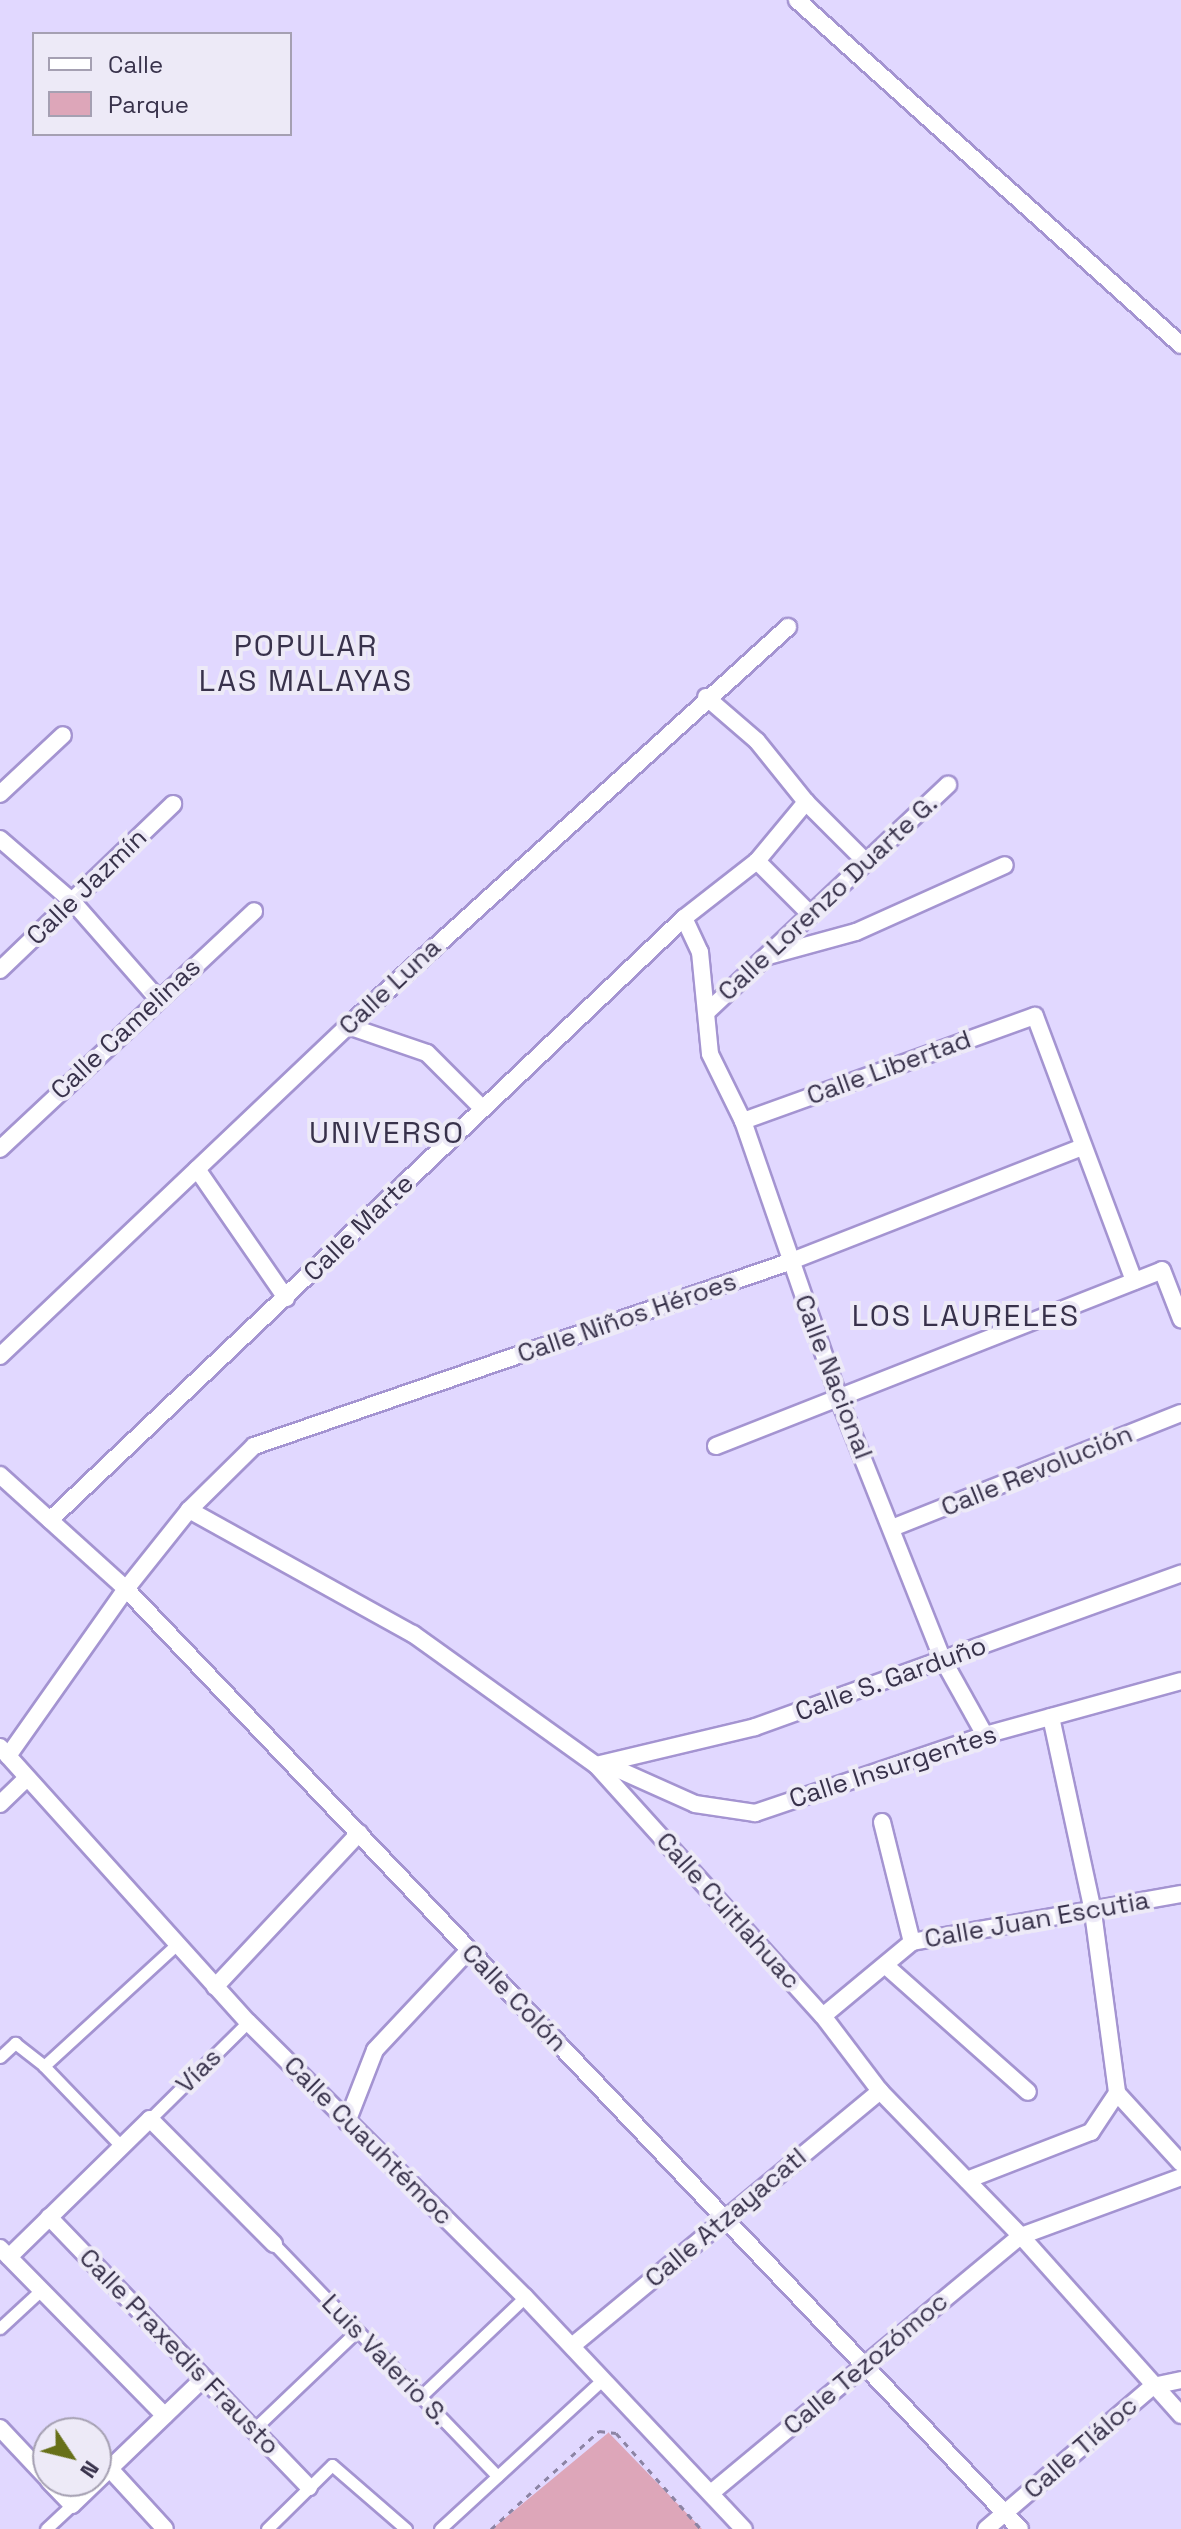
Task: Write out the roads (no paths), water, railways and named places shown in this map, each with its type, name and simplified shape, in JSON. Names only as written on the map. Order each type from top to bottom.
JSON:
[{"type":"street","points":[[797,0],[1181,345]]},
{"type":"street","name":"Calle Luna","points":[[0,1356],[348,1026],[706,697],[788,627]]},
{"type":"street","points":[[706,697],[757,741],[806,802],[865,861]]},
{"type":"street","points":[[0,794],[63,735]]},
{"type":"street","name":"Calle Lorenzo Duarte G.","points":[[708,1011],[948,785]]},
{"type":"street","name":"Calle Marte","points":[[50,1520],[684,918],[757,861],[806,802]]},
{"type":"street","name":"Calle Jazmín","points":[[0,970],[173,804]]},
{"type":"street","points":[[0,839],[73,902],[157,998]]},
{"type":"street","points":[[757,861],[811,915]]},
{"type":"street","points":[[767,956],[856,932],[1005,865]]},
{"type":"street","name":"Calle Camelinas","points":[[0,1149],[157,998],[254,911]]},
{"type":"street","name":"Calle Nacional","points":[[684,918],[700,952],[708,1011],[704,1033],[710,1054],[743,1121],[789,1262],[839,1399],[943,1660],[985,1735]]},
{"type":"street","name":"Calle Libertad","points":[[743,1121],[1035,1016],[1082,1147]]},
{"type":"street","points":[[348,1026],[427,1053],[483,1109]]},
{"type":"street","points":[[1082,1147],[1134,1281]]},
{"type":"street","name":"Calle Niños Héroes","points":[[189,1510],[254,1446],[789,1262],[1082,1147]]},
{"type":"street","points":[[197,1169],[286,1298]]},
{"type":"street","points":[[716,1446],[1162,1270],[1181,1319]]},
{"type":"street","name":"Calle Revolución","points":[[892,1528],[1181,1413]]},
{"type":"street","name":"Calle Colón","points":[[0,1475],[126,1589],[1020,2529]]},
{"type":"street","points":[[4,1752],[189,1510]]},
{"type":"street","name":"Calle Cuitlahuac","points":[[189,1510],[413,1634],[602,1765],[823,2016],[880,2091],[1021,2236],[1181,2415]]},
{"type":"street","name":"Calle S. Garduño","points":[[602,1765],[755,1727],[1181,1574]]},
{"type":"street","name":"Calle Insurgentes","points":[[602,1765],[695,1804],[755,1813],[985,1735],[1181,1681]]},
{"type":"street","points":[[1051,1717],[1093,1912],[1117,2093],[1181,2163]]},
{"type":"street","name":"Calle Cuauhtémoc","points":[[4,1752],[248,2022],[525,2297],[744,2529]]},
{"type":"street","points":[[0,1804],[27,1778]]},
{"type":"street","points":[[882,1822],[912,1942]]},
{"type":"street","points":[[215,1987],[359,1833]]},
{"type":"street","name":"Calle Juan Escutia","points":[[823,2016],[912,1942],[1181,1894]]},
{"type":"street","points":[[44,2066],[176,1945]]},
{"type":"street","points":[[347,2122],[375,2050],[469,1950]]},
{"type":"street","points":[[885,1965],[1028,2092]]},
{"type":"street","name":"Vías","points":[[150,2119],[248,2022]]},
{"type":"street","points":[[0,2057],[15,2043],[44,2066],[121,2146]]},
{"type":"street","name":"Calle Atzayacatl","points":[[572,2346],[880,2091]]},
{"type":"street","points":[[967,2180],[1091,2132],[1117,2093]]},
{"type":"street","points":[[165,2416],[4,2252],[49,2217],[150,2119],[274,2244]]},
{"type":"street","name":"Calle Tezozómoc","points":[[711,2493],[1021,2236],[1181,2177]]},
{"type":"street","name":"Calle Praxedis Frausto","points":[[49,2217],[309,2487]]},
{"type":"street","name":"Luis Valerio S.","points":[[274,2244],[497,2476]]},
{"type":"street","points":[[0,2328],[41,2290]]},
{"type":"street","points":[[420,2397],[525,2297]]},
{"type":"street","points":[[254,2429],[357,2331]]},
{"type":"street","points":[[112,2467],[203,2379]]},
{"type":"street","points":[[440,2529],[603,2379]]},
{"type":"street","name":"Calle Tláloc","points":[[986,2529],[1153,2386],[1181,2380]]},
{"type":"street","points":[[1,2431],[32,2463]]},
{"type":"street","points":[[267,2529],[332,2465],[406,2529]]},
{"type":"street","points":[[112,2471],[165,2529]]},
{"type":"street","points":[[65,2497],[72,2505]]},
{"type":"street","points":[[46,2529],[80,2497]]},
{"type":"district","name":"POPULAR LAS MALAYAS","points":[[306,663]]},
{"type":"district","name":"UNIVERSO","points":[[387,1133]]},
{"type":"district","name":"LOS LAURELES","points":[[966,1316]]}]
